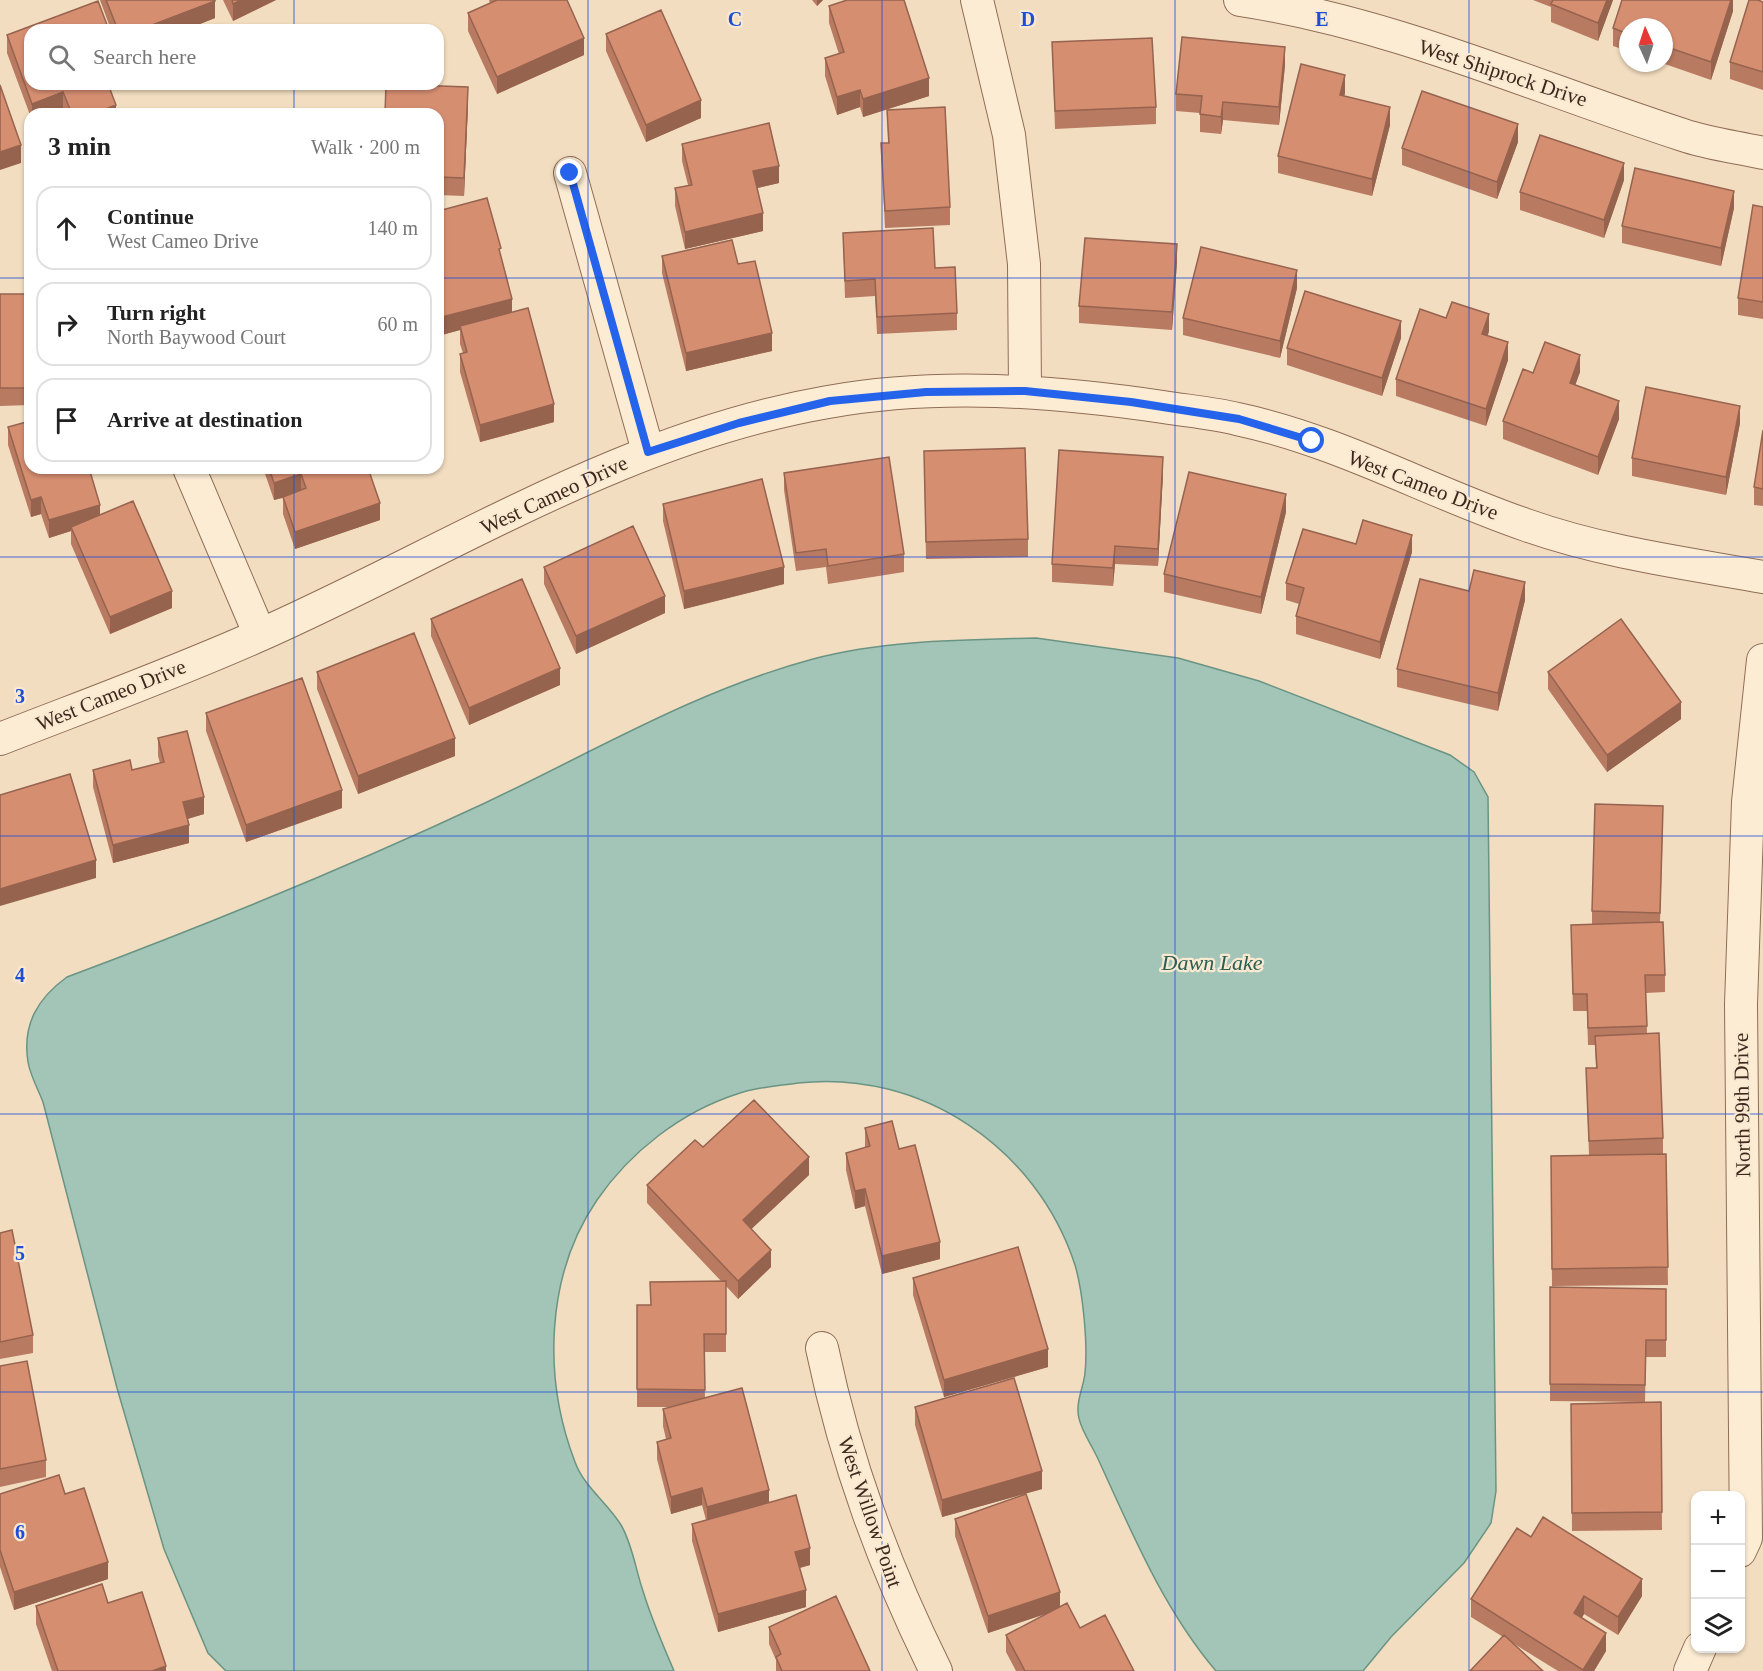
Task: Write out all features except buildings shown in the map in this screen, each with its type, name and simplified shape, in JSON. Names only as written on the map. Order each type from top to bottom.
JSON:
[{"type":"street","points":[[977,0],[1009,135],[1024,264],[1025,391]]},
{"type":"street","name":"West Shiprock Drive","points":[[1240,0],[1275,5],[1398,38],[1532,80],[1685,136],[1763,153]]},
{"type":"street","points":[[570,173],[648,452]]},
{"type":"street","name":"West Cameo Drive","points":[[0,739],[260,635],[648,452],[739,423],[830,401],[926,392],[1025,391],[1131,402],[1239,419],[1312,441],[1529,526],[1650,558],[1763,577]]},
{"type":"street","points":[[192,474],[260,635]]},
{"type":"street","name":"North 99th Drive","points":[[1743,1545],[1746,1538],[1752,1004],[1749,802],[1763,660]]},
{"type":"street","name":"West Willow Point","points":[[822,1348],[837,1420],[867,1514],[901,1601],[936,1671]]},
{"type":"street","points":[[1690,1671],[1698,1653]]},
{"type":"water","name":"Dawn Lake","points":[[1036,638],[1178,658],[1259,681],[1450,755],[1474,772],[1488,797],[1496,1491],[1491,1523],[1464,1563],[1391,1637],[1363,1671],[1216,1671],[1180,1623],[1150,1570],[1080,1423],[1078,1406],[1085,1373],[1086,1348],[1078,1276],[1057,1223],[1033,1185],[1003,1152],[968,1125],[930,1104],[888,1089],[844,1082],[798,1083],[752,1090],[716,1102],[677,1123],[641,1150],[610,1182],[597,1200],[580,1230],[567,1261],[559,1294],[554,1328],[554,1363],[565,1430],[579,1471],[616,1517],[625,1532],[640,1583],[674,1671],[226,1671],[208,1653],[164,1549],[117,1388],[43,1102],[28,1062],[27,1036],[34,1013],[40,1003],[67,977],[226,916],[382,850],[728,687],[813,659],[868,648],[924,642]]},
{"type":"route","points":[[570,173],[648,452],[739,423],[830,401],[926,392],[1025,391],[1131,402],[1239,419],[1312,441]]}]
